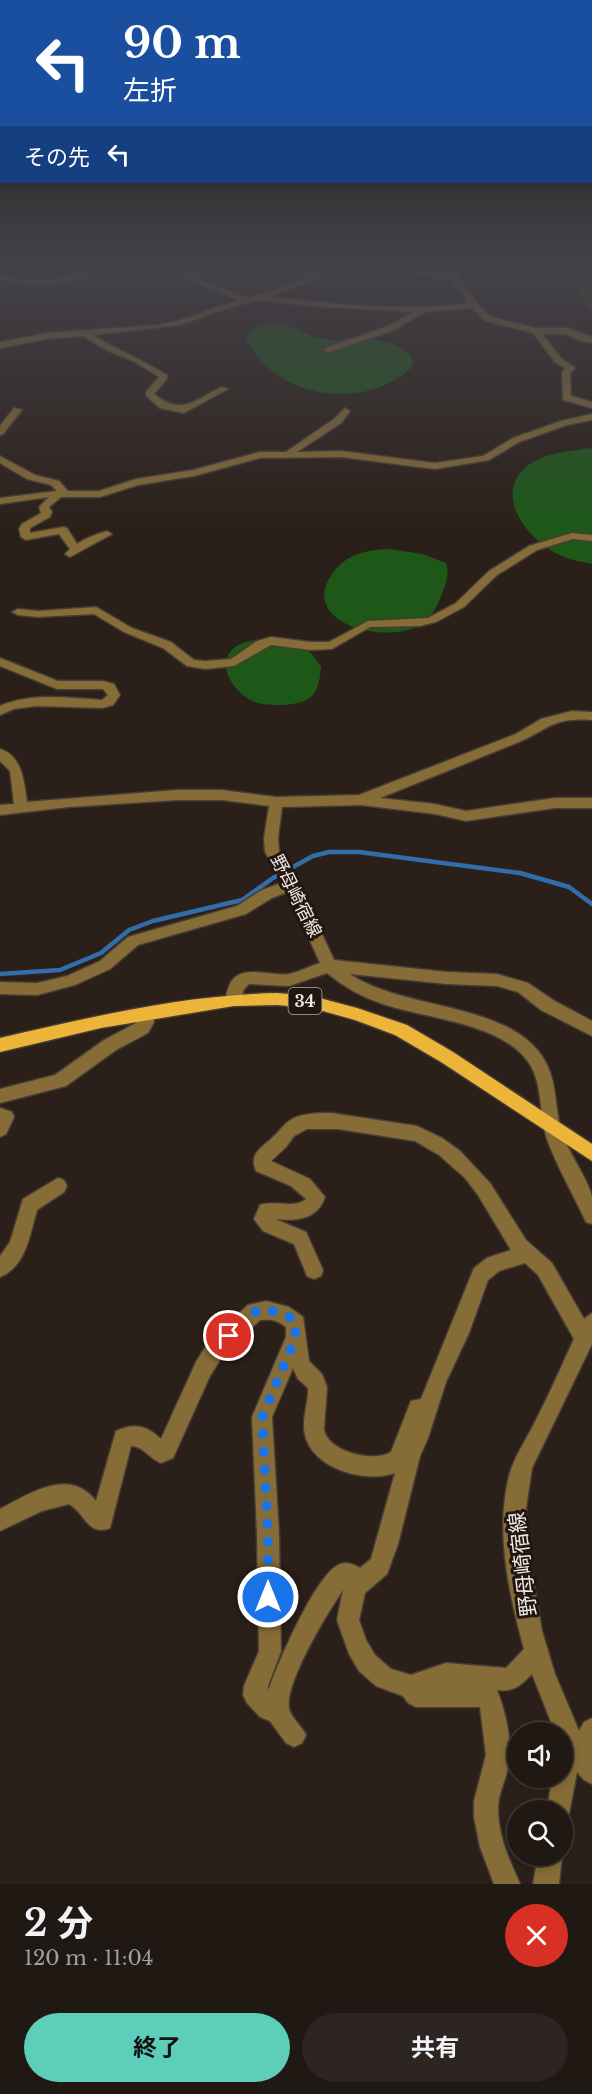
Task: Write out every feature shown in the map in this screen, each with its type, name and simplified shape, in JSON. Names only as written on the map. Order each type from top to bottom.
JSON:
[{"type":"main road","name":"34","points":[[0,1045],[101,1021],[234,1000],[277,999],[312,1002],[357,1014],[401,1030],[447,1057],[592,1153]]},
{"type":"street","points":[[129,356],[164,377],[149,394],[149,397],[163,406],[184,410],[224,389]]},
{"type":"street","points":[[555,356],[571,368],[566,372],[566,398],[592,405]]},
{"type":"street","points":[[0,432],[17,410]]},
{"type":"street","points":[[289,454],[300,443],[341,420],[345,411]]},
{"type":"street","points":[[0,501],[43,494],[100,494],[136,482],[194,473],[249,457],[341,454],[435,466],[486,458],[516,440],[564,423],[592,417]]},
{"type":"street","points":[[0,459],[31,477],[55,483],[61,494]]},
{"type":"street","points":[[61,494],[44,507],[47,512],[45,515],[26,526],[24,533],[26,537],[63,530],[73,552],[90,540],[107,534]]},
{"type":"street","points":[[18,612],[38,614],[96,610],[128,630],[167,645],[191,663],[205,665],[234,662],[261,644],[271,641],[310,646],[332,645],[368,624],[432,620],[460,605],[493,573],[533,548],[572,536],[592,538]]},
{"type":"street","points":[[0,662],[57,685],[104,685],[110,687],[114,695],[105,703],[63,701],[14,705],[0,711]]},
{"type":"street","points":[[361,800],[521,736],[537,725],[560,716],[592,716]]},
{"type":"street","points":[[0,753],[16,770],[21,807]]},
{"type":"street","points":[[0,810],[177,795],[222,795],[276,802],[361,800],[426,807],[465,816],[555,803],[592,803]]},
{"type":"street","name":"野母崎宿線","points":[[276,802],[270,838],[272,852],[291,883],[329,966]]},
{"type":"street","points":[[0,987],[37,989],[70,981],[105,965],[133,942],[149,935],[241,910],[291,883]]},
{"type":"street","points":[[234,1000],[235,989],[242,980],[248,978],[289,980],[329,966],[447,978],[497,980],[523,987],[547,1005],[592,1029]]},
{"type":"street","name":"34","points":[[329,966],[339,975],[368,991],[411,1006],[481,1023],[509,1035],[530,1051],[543,1074],[551,1126]]},
{"type":"street","points":[[0,1096],[60,1082],[110,1045],[142,1028],[146,1022],[146,1014]]},
{"type":"street","points":[[0,1115],[6,1117],[0,1129]]},
{"type":"street","points":[[314,1270],[300,1238],[268,1225],[262,1219],[266,1211],[270,1210],[309,1210],[314,1206],[316,1197],[302,1181],[267,1169],[262,1165],[261,1160],[264,1154],[274,1148],[291,1128],[298,1124],[329,1121],[418,1134],[435,1143],[459,1161],[483,1188],[501,1221],[526,1254],[536,1259],[545,1269],[564,1305],[588,1330]]},
{"type":"street","points":[[551,1126],[556,1142],[592,1215]]},
{"type":"street","points":[[0,1268],[18,1246],[29,1205],[58,1186]]},
{"type":"street","points":[[526,1254],[494,1264],[481,1274],[459,1333],[437,1379],[418,1438],[410,1454],[387,1544],[379,1566],[355,1587],[348,1620],[357,1646],[367,1663],[384,1678],[411,1687],[446,1674],[510,1680],[536,1653]]},
{"type":"street","points":[[0,1520],[42,1500],[64,1494],[76,1496],[98,1520],[102,1520],[123,1438],[129,1434],[142,1436],[161,1453],[166,1451],[203,1369],[216,1348],[255,1312],[263,1309],[291,1318],[296,1324],[295,1339],[262,1417],[268,1534],[270,1651],[256,1686],[255,1695],[268,1710],[277,1711]]},
{"type":"street","name":"野母崎宿線","points":[[582,1760],[551,1700],[536,1653],[524,1596],[516,1537],[516,1490],[520,1475],[588,1330]]},
{"type":"street","points":[[295,1339],[304,1371],[313,1378],[317,1385],[314,1420],[317,1442],[334,1455],[354,1463],[386,1467],[399,1459],[427,1388],[437,1379]]},
{"type":"street","points":[[294,1736],[277,1711],[277,1703],[285,1677],[321,1603],[343,1574],[349,1574],[361,1581]]},
{"type":"street","points":[[411,1687],[416,1695],[433,1697],[479,1694],[488,1697],[498,1760],[488,1792],[487,1826],[496,1861],[507,1884]]},
{"type":"street","points":[[561,1800],[567,1762],[582,1760],[592,1730]]},
{"type":"street","points":[[546,1884],[549,1866]]},
{"type":"green space","points":[[258,356],[411,356],[413,361],[411,368],[391,382],[369,390],[345,394],[322,392],[299,386],[278,375]]},
{"type":"green space","points":[[592,448],[592,564],[562,556],[533,536],[518,516],[513,493],[515,482],[522,471],[536,460],[555,454]]},
{"type":"green space","points":[[389,549],[422,554],[446,563],[448,571],[446,582],[431,615],[411,629],[393,632],[373,632],[354,627],[338,619],[327,607],[324,592],[332,574],[344,562],[357,554]]},
{"type":"green space","points":[[266,638],[292,641],[310,652],[321,667],[317,687],[311,697],[291,704],[261,704],[248,699],[233,684],[226,666],[227,657],[233,649],[246,642]]},
{"type":"waterway","points":[[0,974],[60,970],[101,953],[129,930],[153,921],[242,900],[273,878],[313,856],[329,852],[359,852],[520,873],[569,887],[592,904]]},
{"type":"route","points":[[229,1336],[255,1312],[263,1309],[282,1313],[296,1324],[295,1339],[262,1417],[268,1534],[268,1597]]}]
